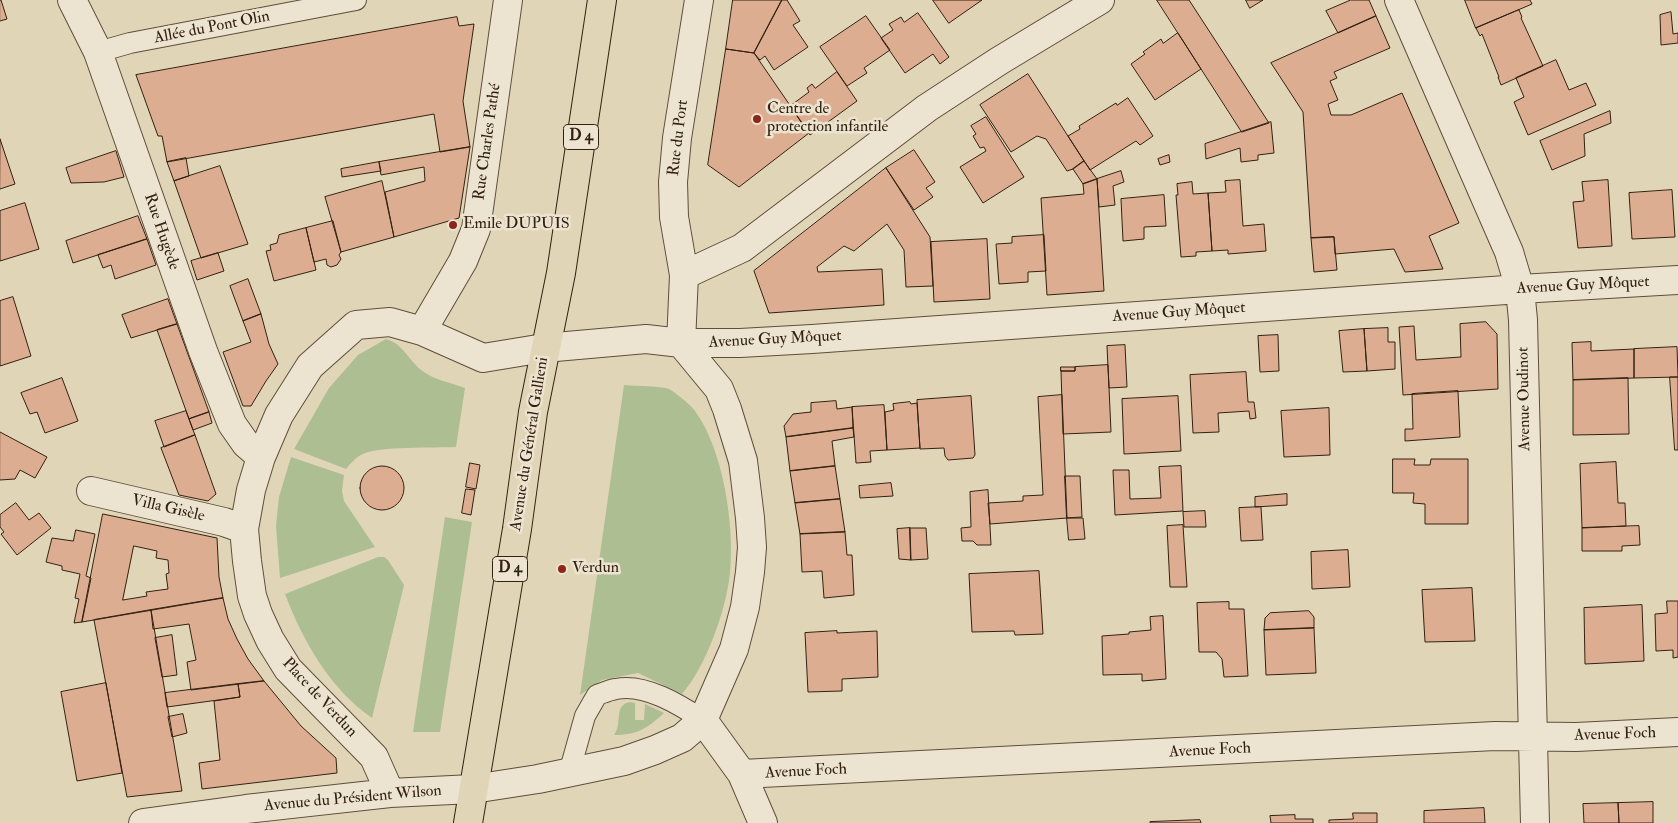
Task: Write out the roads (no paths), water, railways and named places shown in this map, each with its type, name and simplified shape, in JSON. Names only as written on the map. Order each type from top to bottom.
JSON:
[{"type":"main road","name":"Avenue du Général Gallieni","points":[[468,823],[533,412],[544,348],[561,273],[602,0]]},
{"type":"street","name":"Rue Hugède","points":[[72,0],[98,52],[232,424],[246,444],[262,458]]},
{"type":"street","name":"Rue Charles Pathé","points":[[422,331],[458,270],[476,229],[508,0]]},
{"type":"street","name":"Rue du Port","points":[[681,343],[684,276],[674,217],[673,182],[677,138],[699,0]]},
{"type":"street","points":[[684,276],[742,248],[927,108],[999,61],[1100,0]]},
{"type":"street","name":"Avenue Oudinot","points":[[1399,0],[1509,252],[1520,289],[1523,320],[1536,823]]},
{"type":"street","name":"Avenue Guy Môquet","points":[[681,343],[740,343],[1520,289],[1678,280]]},
{"type":"street","name":"Place de Verdun","points":[[390,793],[374,757],[288,669],[270,640],[252,596],[244,528],[251,490],[280,415],[310,366],[356,325],[390,322],[422,331],[483,358],[544,348],[646,338],[681,343]]},
{"type":"street","points":[[473,789],[569,773],[624,761],[682,738],[703,720],[734,649],[745,607],[752,547],[751,528],[743,461],[727,409],[719,389],[681,343]]},
{"type":"street","name":"Villa Gisèle","points":[[91,491],[244,528]]},
{"type":"street","points":[[703,720],[742,774],[763,823]]},
{"type":"street","name":"Avenue Foch","points":[[742,774],[1495,736],[1576,737],[1678,732]]},
{"type":"street","name":"Avenue du Président Wilson","points":[[143,823],[390,793],[473,789]]},
{"type":"lane","name":"Allée du Pont Olin","points":[[98,52],[130,44],[356,0]]},
{"type":"lane","points":[[569,773],[585,716],[597,695],[617,689],[632,688],[679,704],[703,720]]},
{"type":"place","name":"Centre de protection infantile","points":[[757,119]]},
{"type":"place","name":"Emile DUPUIS","points":[[453,225]]},
{"type":"place","name":"Verdun","points":[[562,569]]}]
